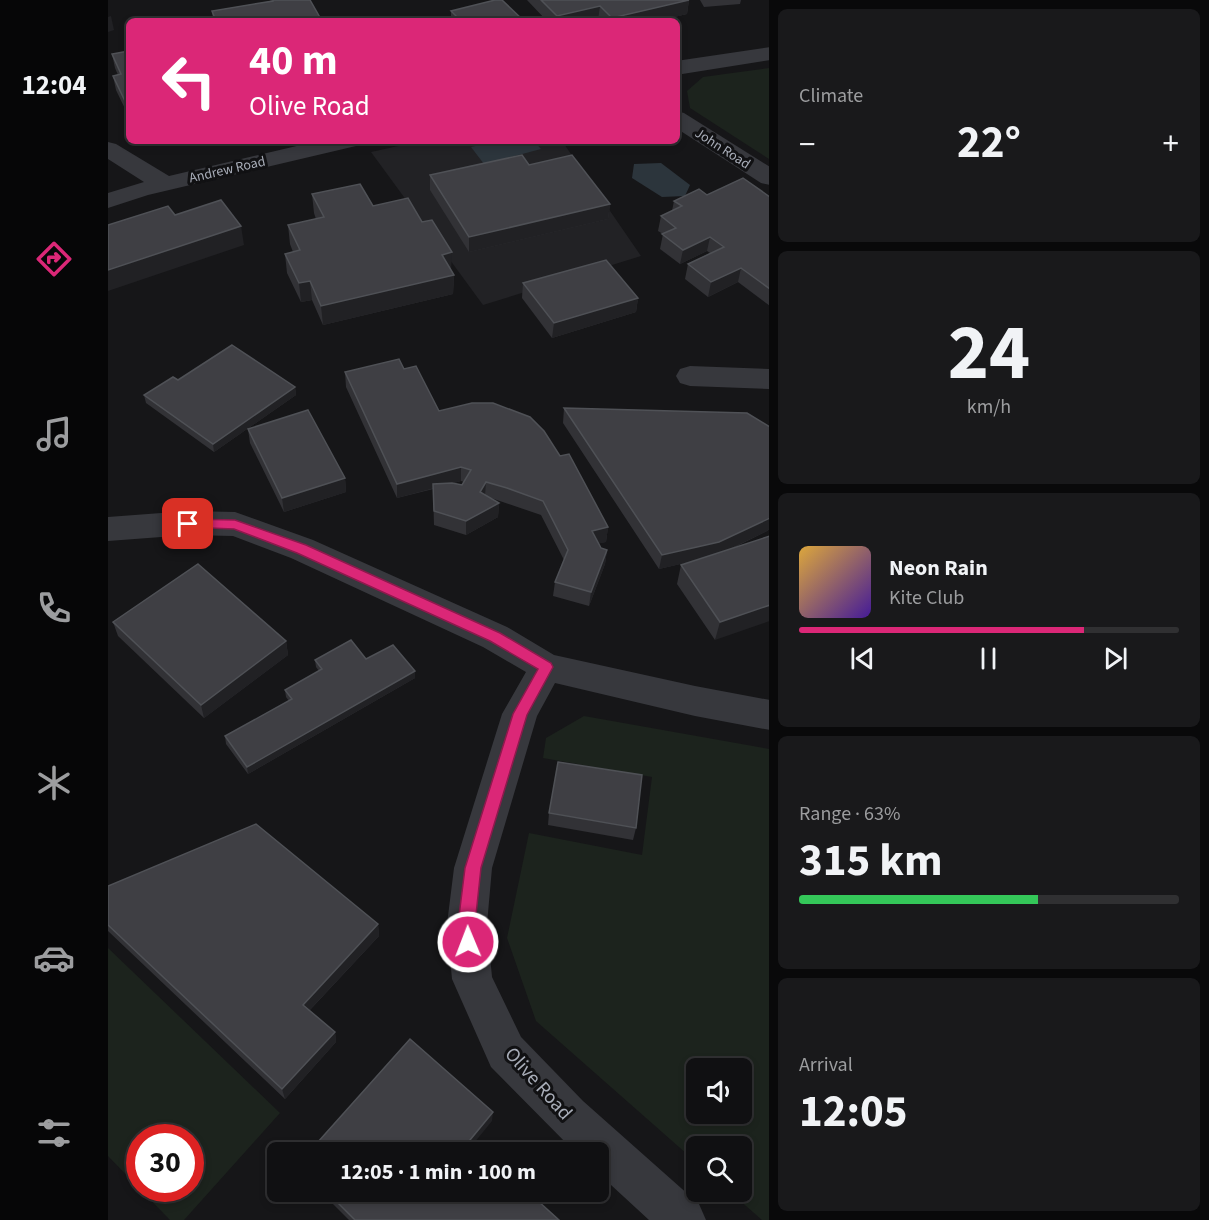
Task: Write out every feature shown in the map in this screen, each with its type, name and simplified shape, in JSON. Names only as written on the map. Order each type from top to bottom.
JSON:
[{"type":"street","points":[[680,67],[769,53]]},
{"type":"street","name":"John Road","points":[[680,121],[769,177]]},
{"type":"street","name":"Andrew Road","points":[[108,201],[165,184],[335,144]]},
{"type":"street","points":[[108,149],[165,184]]},
{"type":"street","points":[[690,376],[769,379]]},
{"type":"street","points":[[108,529],[188,524],[235,524],[302,549],[474,627],[546,667],[695,701],[769,715]]},
{"type":"street","name":"Olive Road","points":[[546,667],[520,714],[473,868],[466,924],[472,980],[507,1052],[568,1116],[683,1220]]},
{"type":"shaded area","points":[[769,68],[769,159],[690,108],[687,91],[703,77]]},
{"type":"shaded area","points":[[407,144],[564,144],[641,256],[483,305],[371,152]]},
{"type":"shaded area","points":[[484,144],[537,144],[541,149],[484,164],[471,147]]},
{"type":"shaded area","points":[[661,163],[690,185],[685,196],[662,197],[632,178],[634,164]]},
{"type":"shaded area","points":[[584,716],[769,749],[769,1220],[762,1220],[742,1202],[752,1202],[752,1136],[686,1136],[686,1153],[536,1021],[507,938],[529,833],[642,855],[652,777],[543,758],[546,738]]},
{"type":"shaded area","points":[[108,948],[280,1113],[204,1198],[204,1124],[126,1124],[126,1175],[108,1156]]},
{"type":"shaded area","points":[[153,1202],[200,1202],[184,1220],[170,1220]]},
{"type":"building","points":[[310,0],[320,18],[215,18],[212,11],[273,1]]},
{"type":"building","points":[[502,0],[521,18],[458,18],[451,11]]},
{"type":"building","points":[[541,0],[689,0],[612,18],[600,6],[557,16]]},
{"type":"building","points":[[126,52],[126,101],[113,76],[121,74],[112,54]]},
{"type":"building","points":[[522,155],[529,165],[572,155],[610,204],[469,237],[430,175]]},
{"type":"building","points":[[743,178],[769,196],[769,288],[741,268],[711,282],[688,264],[724,247],[710,237],[683,250],[662,234],[676,228],[661,216],[682,206],[674,201],[699,189],[707,195]]},
{"type":"building","points":[[360,184],[373,206],[408,198],[422,222],[432,220],[452,252],[442,255],[454,275],[321,306],[310,281],[299,283],[285,254],[300,250],[288,225],[324,217],[312,194]]},
{"type":"building","points":[[221,200],[241,226],[108,270],[108,225],[168,206],[175,215]]},
{"type":"building","points":[[606,260],[638,298],[554,323],[523,283]]},
{"type":"building","points":[[232,345],[295,387],[213,444],[144,395],[173,377],[178,380]]},
{"type":"building","points":[[399,359],[404,369],[416,366],[439,411],[472,403],[493,403],[530,417],[544,431],[560,456],[569,454],[608,527],[592,531],[601,548],[607,550],[591,592],[555,582],[568,550],[543,501],[486,482],[480,492],[499,503],[466,521],[434,511],[433,484],[462,485],[471,470],[461,467],[397,484],[345,372]]},
{"type":"building","points":[[564,408],[747,413],[769,426],[769,518],[719,542],[662,555]]},
{"type":"building","points":[[308,410],[345,478],[282,498],[248,429]]},
{"type":"building","points":[[769,536],[769,605],[720,622],[681,565]]},
{"type":"building","points":[[198,564],[286,641],[201,705],[113,622]]},
{"type":"building","points":[[351,640],[366,659],[393,645],[415,671],[247,767],[225,736],[292,699],[285,690],[322,669],[315,660]]},
{"type":"building","points":[[558,762],[642,775],[636,828],[549,813]]},
{"type":"building","points":[[256,824],[378,924],[303,1005],[335,1032],[282,1089],[108,925],[108,886]]},
{"type":"building","points":[[410,1039],[493,1112],[470,1140],[472,1142],[318,1142]]},
{"type":"building","points":[[337,1202],[539,1202],[559,1220],[355,1220]]},
{"type":"route","points":[[188,524],[235,524],[302,549],[495,637],[546,667],[520,714],[473,868],[466,924],[468,942]]}]
